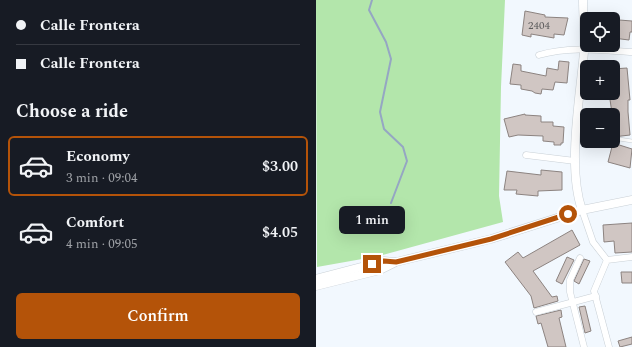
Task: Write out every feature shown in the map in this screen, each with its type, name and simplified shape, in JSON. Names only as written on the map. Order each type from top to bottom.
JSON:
[{"type":"street","points":[[583,0],[583,12]]},
{"type":"street","points":[[539,55],[554,50],[580,50]]},
{"type":"street","points":[[584,52],[575,161],[577,193],[593,242],[607,260]]},
{"type":"street","points":[[620,52],[632,52]]},
{"type":"street","points":[[526,155],[575,161]]},
{"type":"street","points":[[316,286],[380,270],[396,262],[491,239],[541,221],[582,210],[632,200]]},
{"type":"street","points":[[607,260],[632,257]]},
{"type":"street","points":[[580,258],[570,280],[573,303],[584,347]]},
{"type":"street","points":[[607,260],[594,291],[609,347]]},
{"type":"street","points":[[316,279],[384,261],[396,262]]},
{"type":"street","points":[[536,312],[596,296]]},
{"type":"lane","points":[[620,139],[632,141]]},
{"type":"green space","points":[[316,0],[505,0],[501,87],[499,196],[503,222],[379,256],[317,267]]},
{"type":"building","points":[[525,11],[545,15],[545,17],[568,18],[564,35],[554,34],[554,38],[531,34],[531,37],[522,35]]},
{"type":"building","points":[[620,20],[632,21],[632,32],[630,32],[629,40],[620,39]]},
{"type":"building","points":[[559,61],[569,62],[567,83],[555,82],[553,90],[542,89],[541,94],[521,89],[521,85],[510,84],[513,64],[521,65],[521,71],[546,76],[547,68],[558,70]]},
{"type":"building","points":[[620,68],[627,68],[630,100],[628,100],[628,112],[630,135],[620,136],[620,108],[611,108],[610,100],[620,100]]},
{"type":"building","points":[[525,114],[541,116],[541,122],[553,122],[553,126],[564,127],[563,143],[561,143],[561,145],[554,145],[554,142],[543,141],[543,136],[518,135],[509,137],[504,119]]},
{"type":"building","points":[[620,145],[632,149],[630,168],[608,162],[612,148],[620,148]]},
{"type":"building","points":[[541,170],[562,172],[562,190],[538,191],[538,196],[516,194],[517,190],[504,190],[507,171],[541,175]]},
{"type":"building","points":[[632,223],[632,252],[615,253],[614,241],[604,242],[603,225]]},
{"type":"building","points":[[572,230],[580,245],[533,271],[552,297],[557,296],[558,301],[534,308],[531,296],[505,262],[518,252],[523,258]]},
{"type":"building","points":[[567,257],[574,260],[562,284],[556,281]]},
{"type":"building","points":[[584,259],[590,261],[579,284],[574,281]]},
{"type":"building","points":[[621,272],[632,272],[632,283],[622,283]]},
{"type":"building","points":[[585,306],[591,331],[585,333],[579,307]]},
{"type":"building","points":[[561,310],[562,317],[559,318],[566,347],[548,347],[541,323],[538,324],[536,316]]},
{"type":"building","points":[[632,337],[632,344],[620,347],[618,341]]},
{"type":"waterway","points":[[372,0],[369,10],[386,42],[391,59],[380,112],[384,129],[403,147],[407,161],[391,203]]},
{"type":"route","points":[[372,264],[384,261],[396,262],[491,239],[541,221],[568,214]]}]
